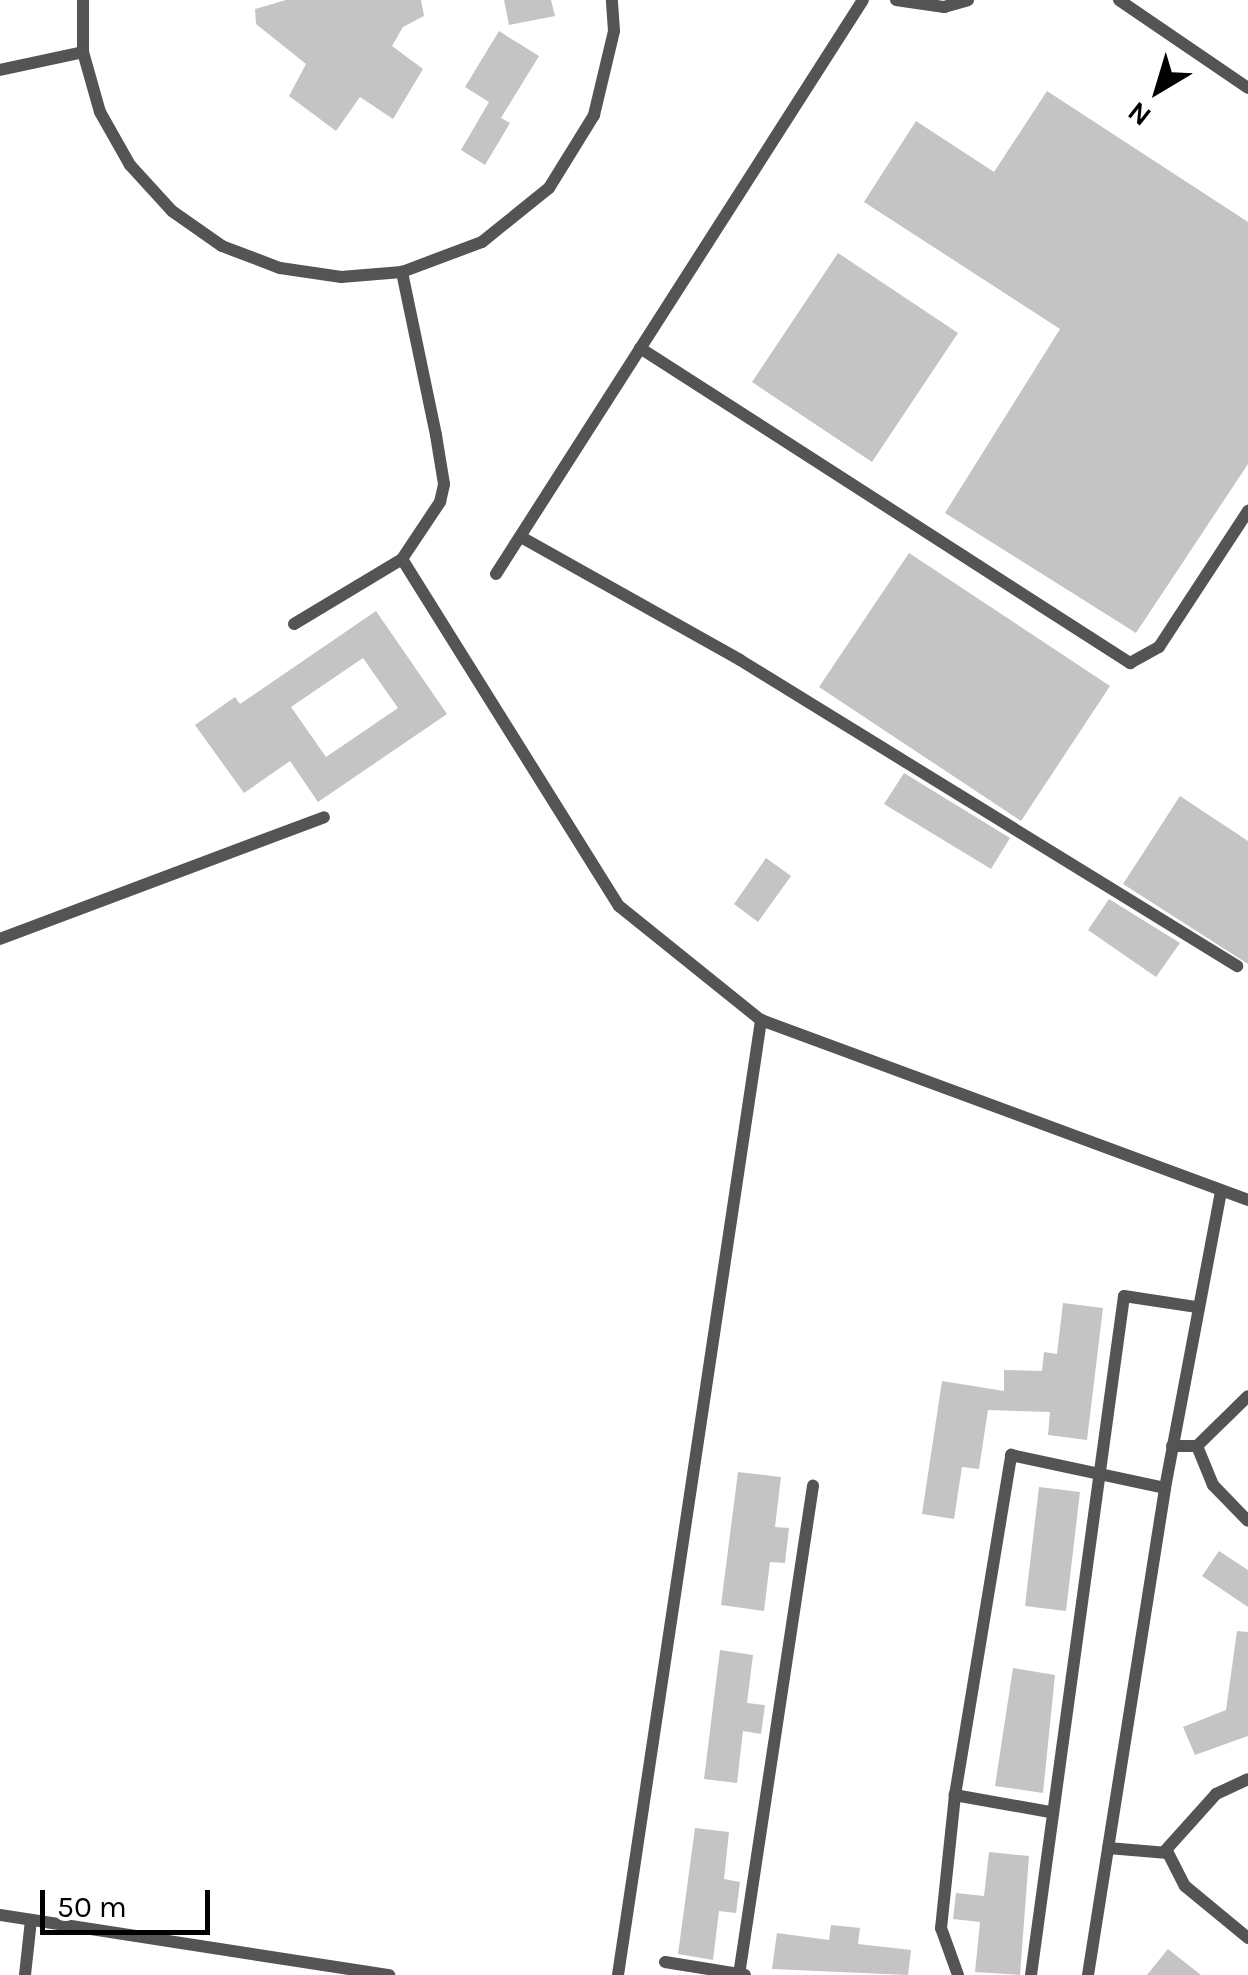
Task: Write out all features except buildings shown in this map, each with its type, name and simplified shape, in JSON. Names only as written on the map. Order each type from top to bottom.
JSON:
[{"type":"lane","points":[[83,0],[83,52],[100,112],[130,165],[184,220],[222,246],[280,268],[341,277],[402,272],[482,242],[548,188],[594,115],[614,31],[612,0]]},
{"type":"lane","points":[[496,574],[863,0]]},
{"type":"lane","points":[[896,0],[944,8],[968,0]]},
{"type":"lane","points":[[1119,0],[1248,88]]},
{"type":"lane","points":[[0,70],[83,52]]},
{"type":"lane","points":[[294,624],[402,559],[432,521],[444,484],[402,272]]},
{"type":"lane","points":[[640,348],[1130,663],[1159,647],[1248,511]]},
{"type":"lane","points":[[521,536],[740,660],[1237,966]]},
{"type":"lane","points":[[402,559],[619,906],[760,1020],[1221,1194],[1248,1200]]},
{"type":"lane","points":[[0,939],[324,817]]},
{"type":"lane","points":[[618,1975],[760,1020]]},
{"type":"lane","points":[[1088,1975],[1172,1446],[1221,1194]]},
{"type":"lane","points":[[1030,1974],[1124,1296],[1197,1307]]},
{"type":"lane","points":[[1172,1446],[1197,1446],[1248,1396]]},
{"type":"lane","points":[[1197,1446],[1213,1486],[1248,1522]]},
{"type":"lane","points":[[958,1975],[940,1928],[954,1795],[1011,1455],[1165,1488]]},
{"type":"lane","points":[[665,1962],[742,1975],[813,1486]]},
{"type":"lane","points":[[1164,1852],[1216,1794],[1248,1779]]},
{"type":"lane","points":[[954,1795],[1050,1812]]},
{"type":"lane","points":[[1108,1848],[1164,1852]]},
{"type":"lane","points":[[1164,1852],[1185,1886],[1248,1938]]},
{"type":"lane","points":[[0,1915],[389,1975]]},
{"type":"lane","points":[[25,1975],[32,1920]]}]
